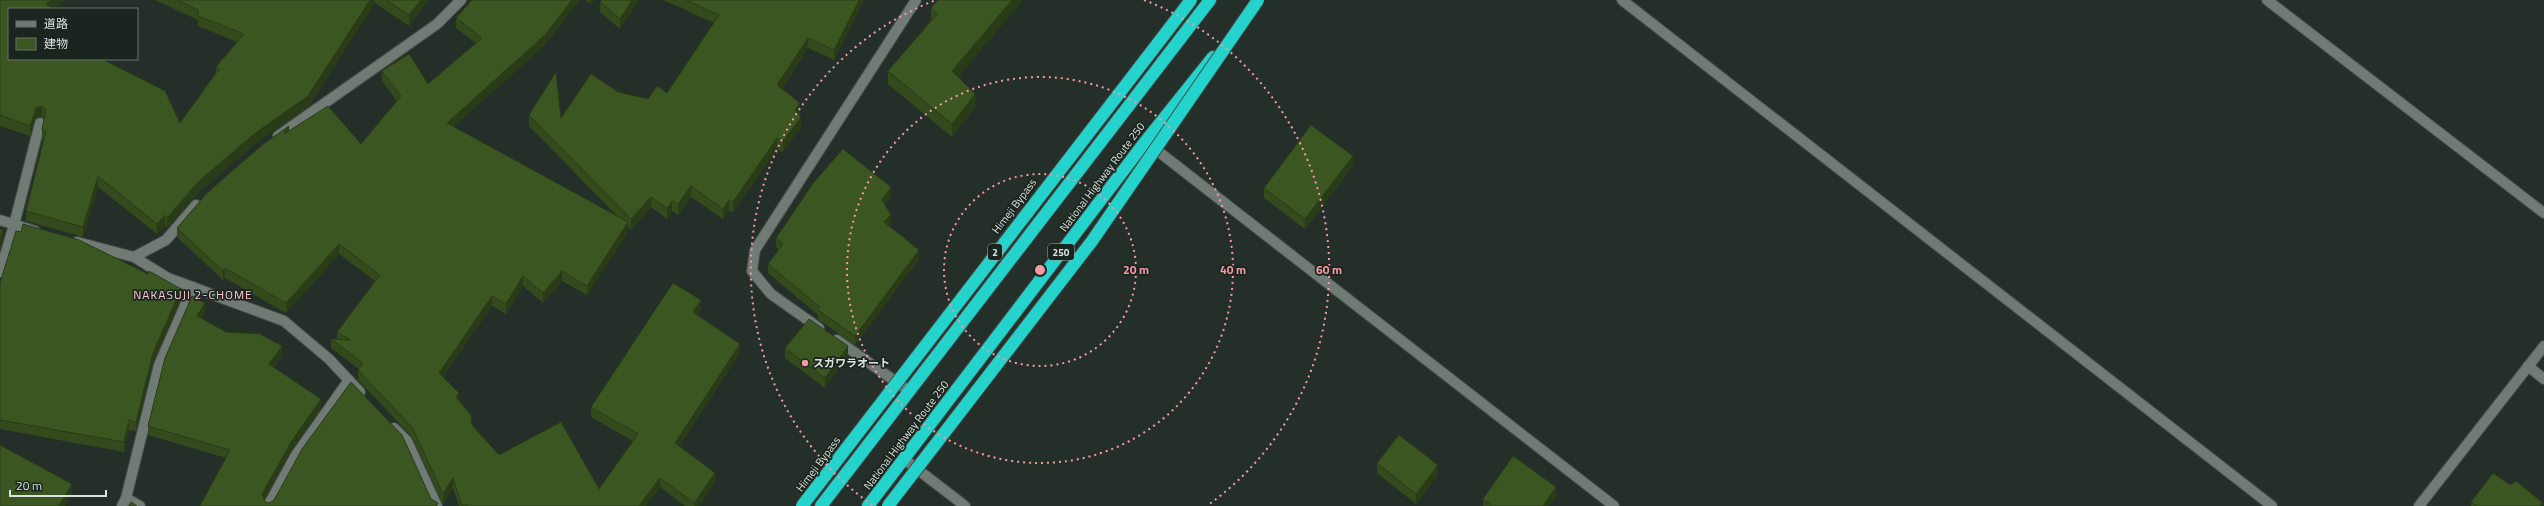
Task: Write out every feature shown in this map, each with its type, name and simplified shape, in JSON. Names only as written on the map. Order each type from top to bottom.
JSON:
[{"type":"highway","name":"Himeji Bypass","points":[[802,506],[1191,0]]},
{"type":"highway","name":"National Highway Route 250","points":[[821,506],[1210,0]]},
{"type":"highway","name":"National Highway Route 250","points":[[868,506],[1145,142],[1258,0]]},
{"type":"highway","points":[[888,506],[1092,242],[1258,0]]},
{"type":"street","points":[[271,141],[437,24],[461,0]]},
{"type":"street","points":[[909,391],[771,294],[752,271],[755,250],[916,0]]},
{"type":"street","points":[[1622,0],[2272,506]]},
{"type":"street","points":[[2267,0],[2544,213]]},
{"type":"street","points":[[0,272],[14,225],[40,123]]},
{"type":"street","points":[[1145,142],[1614,506]]},
{"type":"street","points":[[134,257],[166,240],[202,198]]},
{"type":"street","points":[[0,220],[48,235]]},
{"type":"street","points":[[70,241],[134,257],[168,278],[284,322],[328,359],[370,402]]},
{"type":"street","points":[[140,506],[124,502],[159,365],[193,287]]},
{"type":"street","points":[[2419,506],[2544,346]]},
{"type":"street","points":[[2528,366],[2544,379]]},
{"type":"street","points":[[268,506],[296,455],[349,380]]},
{"type":"street","points":[[386,419],[407,442],[437,506]]},
{"type":"street","points":[[904,459],[965,506]]},
{"type":"building","points":[[0,0],[52,0],[46,4],[52,8],[8,8],[8,60],[104,60],[165,91],[180,123],[219,69],[216,67],[244,34],[198,16],[198,10],[177,0],[370,0],[308,96],[254,134],[198,182],[167,218],[165,215],[157,224],[98,176],[83,227],[26,211],[46,131],[42,130],[46,110],[42,106],[36,108],[30,126],[0,115]]},
{"type":"building","points":[[386,0],[421,0],[409,15]]},
{"type":"building","points":[[472,0],[572,0],[546,34],[447,123],[628,222],[587,286],[562,271],[543,293],[523,276],[506,304],[492,296],[439,373],[459,393],[456,397],[471,415],[472,425],[499,455],[561,422],[599,489],[638,434],[591,407],[673,283],[701,300],[693,312],[740,344],[675,443],[715,473],[694,503],[660,478],[639,506],[467,506],[466,504],[462,506],[453,478],[443,494],[412,427],[358,370],[363,363],[331,339],[350,340],[337,332],[380,275],[339,244],[286,303],[225,268],[223,271],[177,228],[207,193],[262,145],[289,126],[284,134],[328,106],[361,144],[401,96],[382,71],[409,54],[428,84],[482,38],[456,18]]},
{"type":"building","points":[[602,0],[632,0],[620,19],[600,2]]},
{"type":"building","points":[[686,0],[859,0],[834,50],[808,38],[777,85],[800,103],[795,110],[801,117],[783,141],[777,138],[733,202],[729,200],[723,209],[691,186],[678,204],[672,201],[667,208],[651,197],[631,219],[529,115],[556,72],[561,118],[591,74],[618,92],[648,99],[657,86],[667,93],[719,15]]},
{"type":"building","points":[[938,0],[1012,0],[952,71],[975,94],[952,124],[888,71],[937,14],[931,8]]},
{"type":"building","points":[[1311,125],[1353,156],[1305,219],[1264,188]]},
{"type":"building","points":[[843,149],[891,187],[882,200],[891,215],[884,222],[919,250],[855,336],[818,310],[820,307],[768,264],[783,244],[776,238],[814,182]]},
{"type":"building","points":[[23,224],[79,240],[148,274],[149,271],[181,289],[153,353],[136,422],[129,420],[124,442],[0,420],[0,283],[16,231],[21,232]]},
{"type":"building","points":[[0,229],[3,230],[0,239]]},
{"type":"building","points":[[192,296],[205,303],[197,316],[226,332],[260,334],[282,346],[269,364],[321,399],[291,442],[262,494],[265,502],[269,503],[274,500],[302,449],[351,382],[402,435],[431,499],[438,503],[436,506],[200,506],[230,450],[148,426],[165,358]]},
{"type":"building","points":[[809,319],[848,346],[825,378],[785,348]]},
{"type":"building","points":[[1399,435],[1438,465],[1416,494],[1377,463]]},
{"type":"building","points":[[0,445],[72,484],[59,506],[0,506]]},
{"type":"building","points":[[1513,456],[1556,487],[1543,506],[1492,506],[1483,499]]},
{"type":"building","points":[[2493,473],[2510,485],[2516,481],[2542,502],[2540,506],[2477,506],[2471,502]]},
{"type":"building","points":[[131,502],[137,506],[129,506]]},
{"type":"place","name":"スガワラオート","points":[[805,363]]},
{"type":"district","name":"NAKASUJI 2-CHOME","points":[[193,294]]}]
